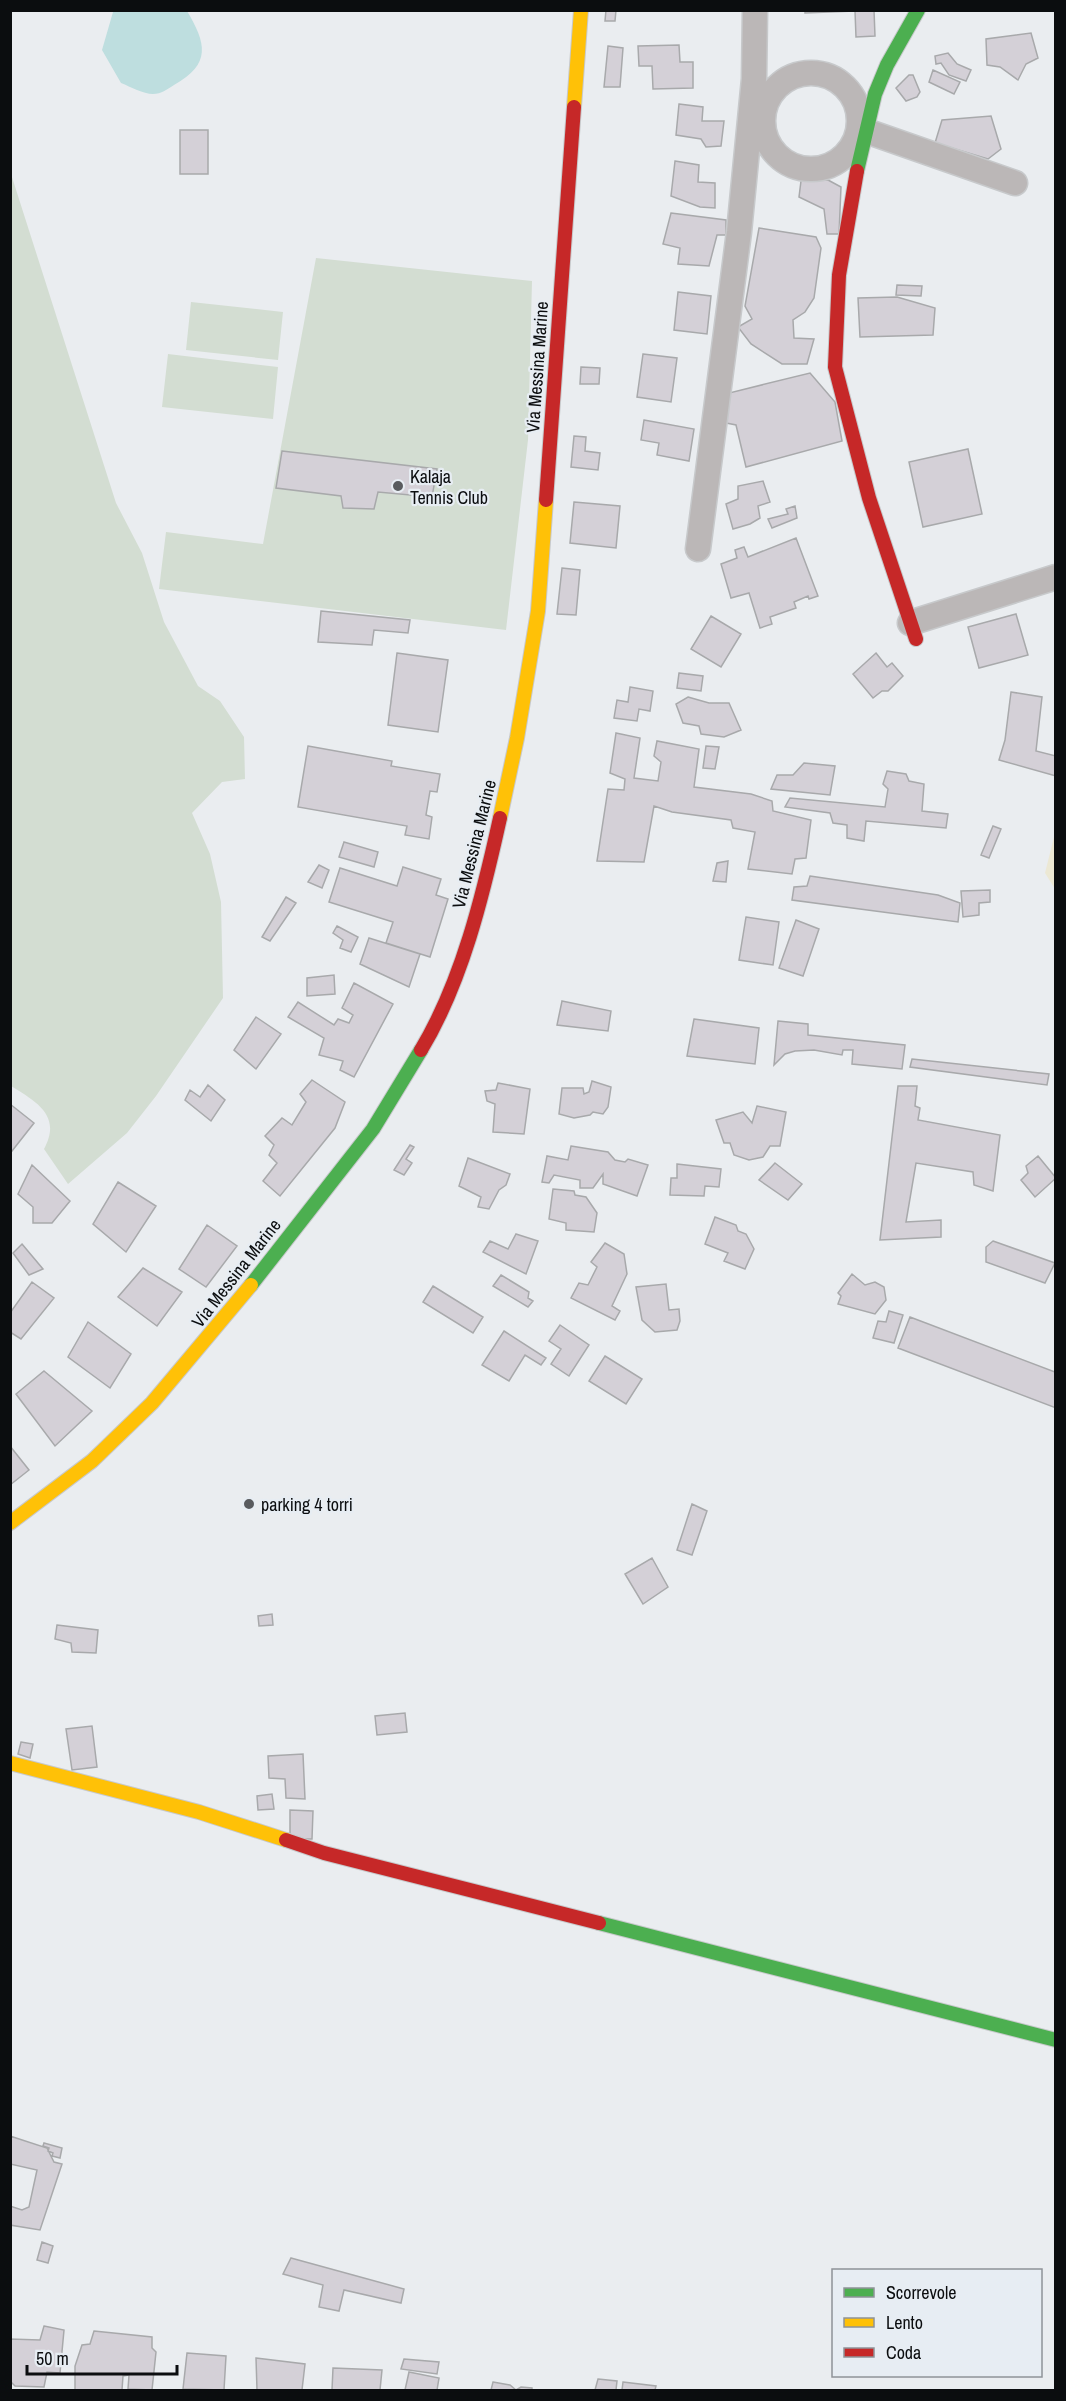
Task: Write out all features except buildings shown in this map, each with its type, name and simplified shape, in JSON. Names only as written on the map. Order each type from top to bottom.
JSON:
[{"type":"street","name":"Via Messina Marine","points":[[10,1522],[93,1461],[152,1403],[208,1338],[324,1188],[373,1129],[433,1030],[464,951],[485,886],[517,738],[538,610],[581,10]]},
{"type":"street","points":[[698,549],[746,156],[754,69],[754,10]]},
{"type":"street","points":[[850,164],[866,131],[887,65],[918,10]]},
{"type":"street","points":[[754,69],[783,81]]},
{"type":"street","points":[[850,164],[808,169],[790,165],[776,154],[766,140],[762,124],[764,108],[771,93],[783,81],[807,73],[831,77],[850,93],[858,109],[858,127],[850,164],[838,275],[835,367],[868,498],[913,631],[1056,577]]},
{"type":"street","points":[[850,93],[874,100]]},
{"type":"street","points":[[866,131],[1015,183]]},
{"type":"street","points":[[746,156],[776,154]]},
{"type":"street","points":[[10,1763],[199,1812],[324,1853],[1056,2040]]},
{"type":"shaded area","points":[[11,174],[116,503],[142,553],[164,622],[198,686],[220,701],[244,737],[245,779],[222,782],[192,813],[210,854],[221,902],[223,998],[156,1096],[127,1133],[68,1184],[44,1149],[50,1127],[44,1111],[38,1104],[11,1086]]},
{"type":"shaded area","name":"Kalaja Tennis Club","points":[[316,258],[532,281],[528,440],[506,630],[159,589],[166,532],[263,544]]},
{"type":"shaded area","points":[[191,302],[283,312],[278,360],[186,350]]},
{"type":"shaded area","points":[[168,354],[278,367],[273,419],[162,407]]},
{"type":"sand","points":[[1055,833],[1055,889],[1045,873]]},
{"type":"water","points":[[116,10],[187,11],[201,43],[200,61],[195,69],[169,88],[156,94],[145,93],[121,83],[102,50],[113,12]]},
{"type":"traffic: fast","points":[[857,171],[875,94],[887,65],[918,10]]},
{"type":"traffic: fast","points":[[251,1285],[373,1129],[421,1050]]},
{"type":"traffic: fast","points":[[599,1923],[1056,2040]]},
{"type":"traffic: slow","points":[[574,107],[581,10]]},
{"type":"traffic: slow","points":[[500,818],[517,738],[538,611],[546,500]]},
{"type":"traffic: slow","points":[[10,1523],[92,1461],[152,1403],[251,1285]]},
{"type":"traffic: slow","points":[[10,1763],[199,1812],[286,1840]]},
{"type":"traffic: jam","points":[[546,500],[574,107]]},
{"type":"traffic: jam","points":[[857,171],[839,275],[835,367],[869,498],[916,639]]},
{"type":"traffic: jam","points":[[421,1050],[460,967],[470,937],[500,818]]},
{"type":"traffic: jam","points":[[286,1840],[324,1853],[599,1923]]},
{"type":"place","name":"Kalaja Tennis Club","points":[[398,486]]},
{"type":"place","name":"parking 4 torri","points":[[249,1504]]}]
